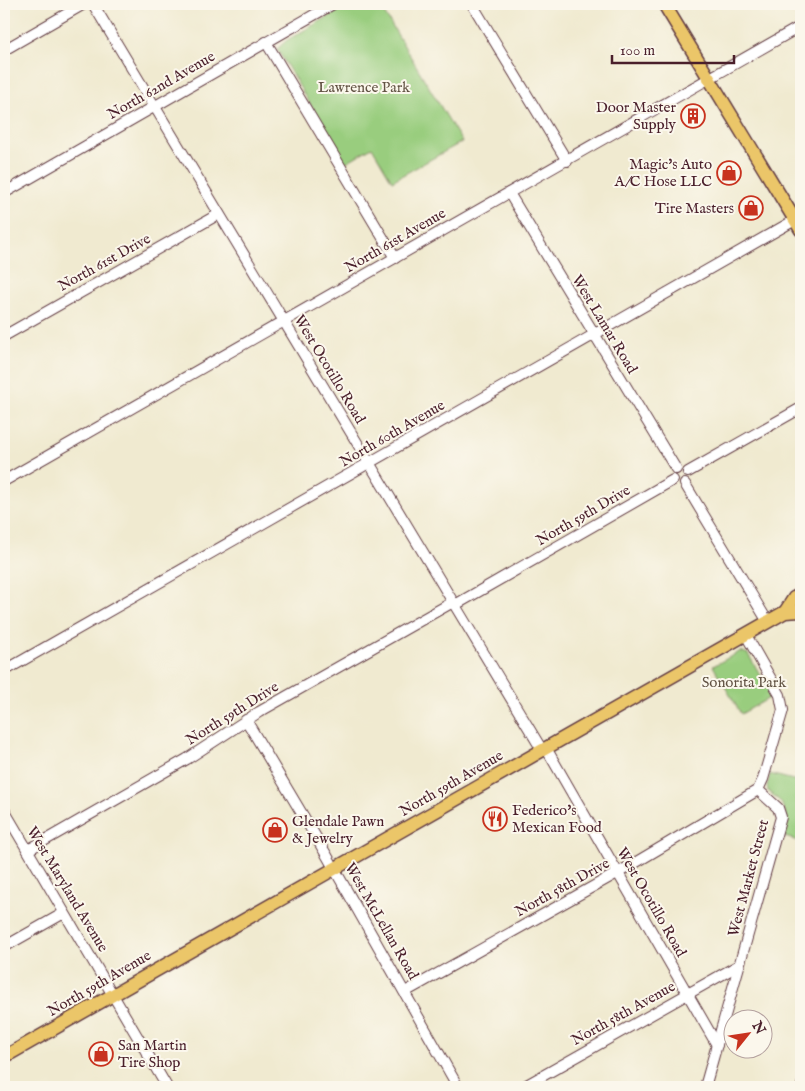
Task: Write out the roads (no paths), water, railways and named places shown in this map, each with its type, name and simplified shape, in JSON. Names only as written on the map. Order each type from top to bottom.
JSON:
[{"type":"main road","points":[[664,4],[799,225]]},
{"type":"main road","name":"North 59th Avenue","points":[[4,1057],[113,993],[768,622],[785,612],[794,598],[801,594]]},
{"type":"main road","name":"North 59th Avenue","points":[[785,612],[801,611]]},
{"type":"street","points":[[4,50],[84,4]]},
{"type":"street","name":"West Ocotillo Road","points":[[92,4],[454,604],[544,749],[717,1045]]},
{"type":"street","name":"North 62nd Avenue","points":[[4,193],[333,4]]},
{"type":"street","points":[[472,4],[567,161]]},
{"type":"street","name":"North 61st Avenue","points":[[4,481],[801,26]]},
{"type":"street","points":[[266,42],[395,258]]},
{"type":"street","name":"West Lamar Road","points":[[509,193],[676,469]]},
{"type":"street","name":"North 61st Drive","points":[[4,336],[219,214]]},
{"type":"street","name":"North 60th Avenue","points":[[4,671],[594,334],[799,225]]},
{"type":"street","points":[[688,472],[801,408]]},
{"type":"street","points":[[685,484],[680,485],[673,480],[673,473],[676,469],[682,468],[688,472]]},
{"type":"street","points":[[685,484],[688,480],[688,472]]},
{"type":"street","name":"North 59th Drive","points":[[28,850],[187,758],[246,720],[673,480]]},
{"type":"street","points":[[685,484],[768,622]]},
{"type":"street","points":[[746,634],[780,695],[783,710],[758,790]]},
{"type":"street","name":"West McLellan Road","points":[[246,720],[334,868],[458,1087]]},
{"type":"street","name":"North 58th Drive","points":[[405,992],[758,790]]},
{"type":"street","name":"West Market Street","points":[[705,1087],[781,817],[778,808],[758,790]]},
{"type":"street","name":"West Maryland Avenue","points":[[4,810],[167,1087]]},
{"type":"street","points":[[4,947],[64,913]]},
{"type":"street","name":"North 58th Avenue","points":[[523,1087],[739,965]]},
{"type":"railway","points":[[798,1087],[801,1074]]},
{"type":"place","name":"Door Master Supply","points":[[693,116]]},
{"type":"place","name":"Magic's Auto A/C Hose LLC","points":[[729,173]]},
{"type":"place","name":"Tire Masters","points":[[751,208]]},
{"type":"place","name":"Federico's Mexican Food","points":[[495,819]]},
{"type":"place","name":"Glendale Pawn & Jewelry","points":[[275,830]]},
{"type":"place","name":"San Martin Tire Shop","points":[[101,1054]]},
{"type":"park label","name":"Lawrence Park","points":[[364,87]]},
{"type":"park label","name":"Sonorita Park","points":[[744,682]]}]
